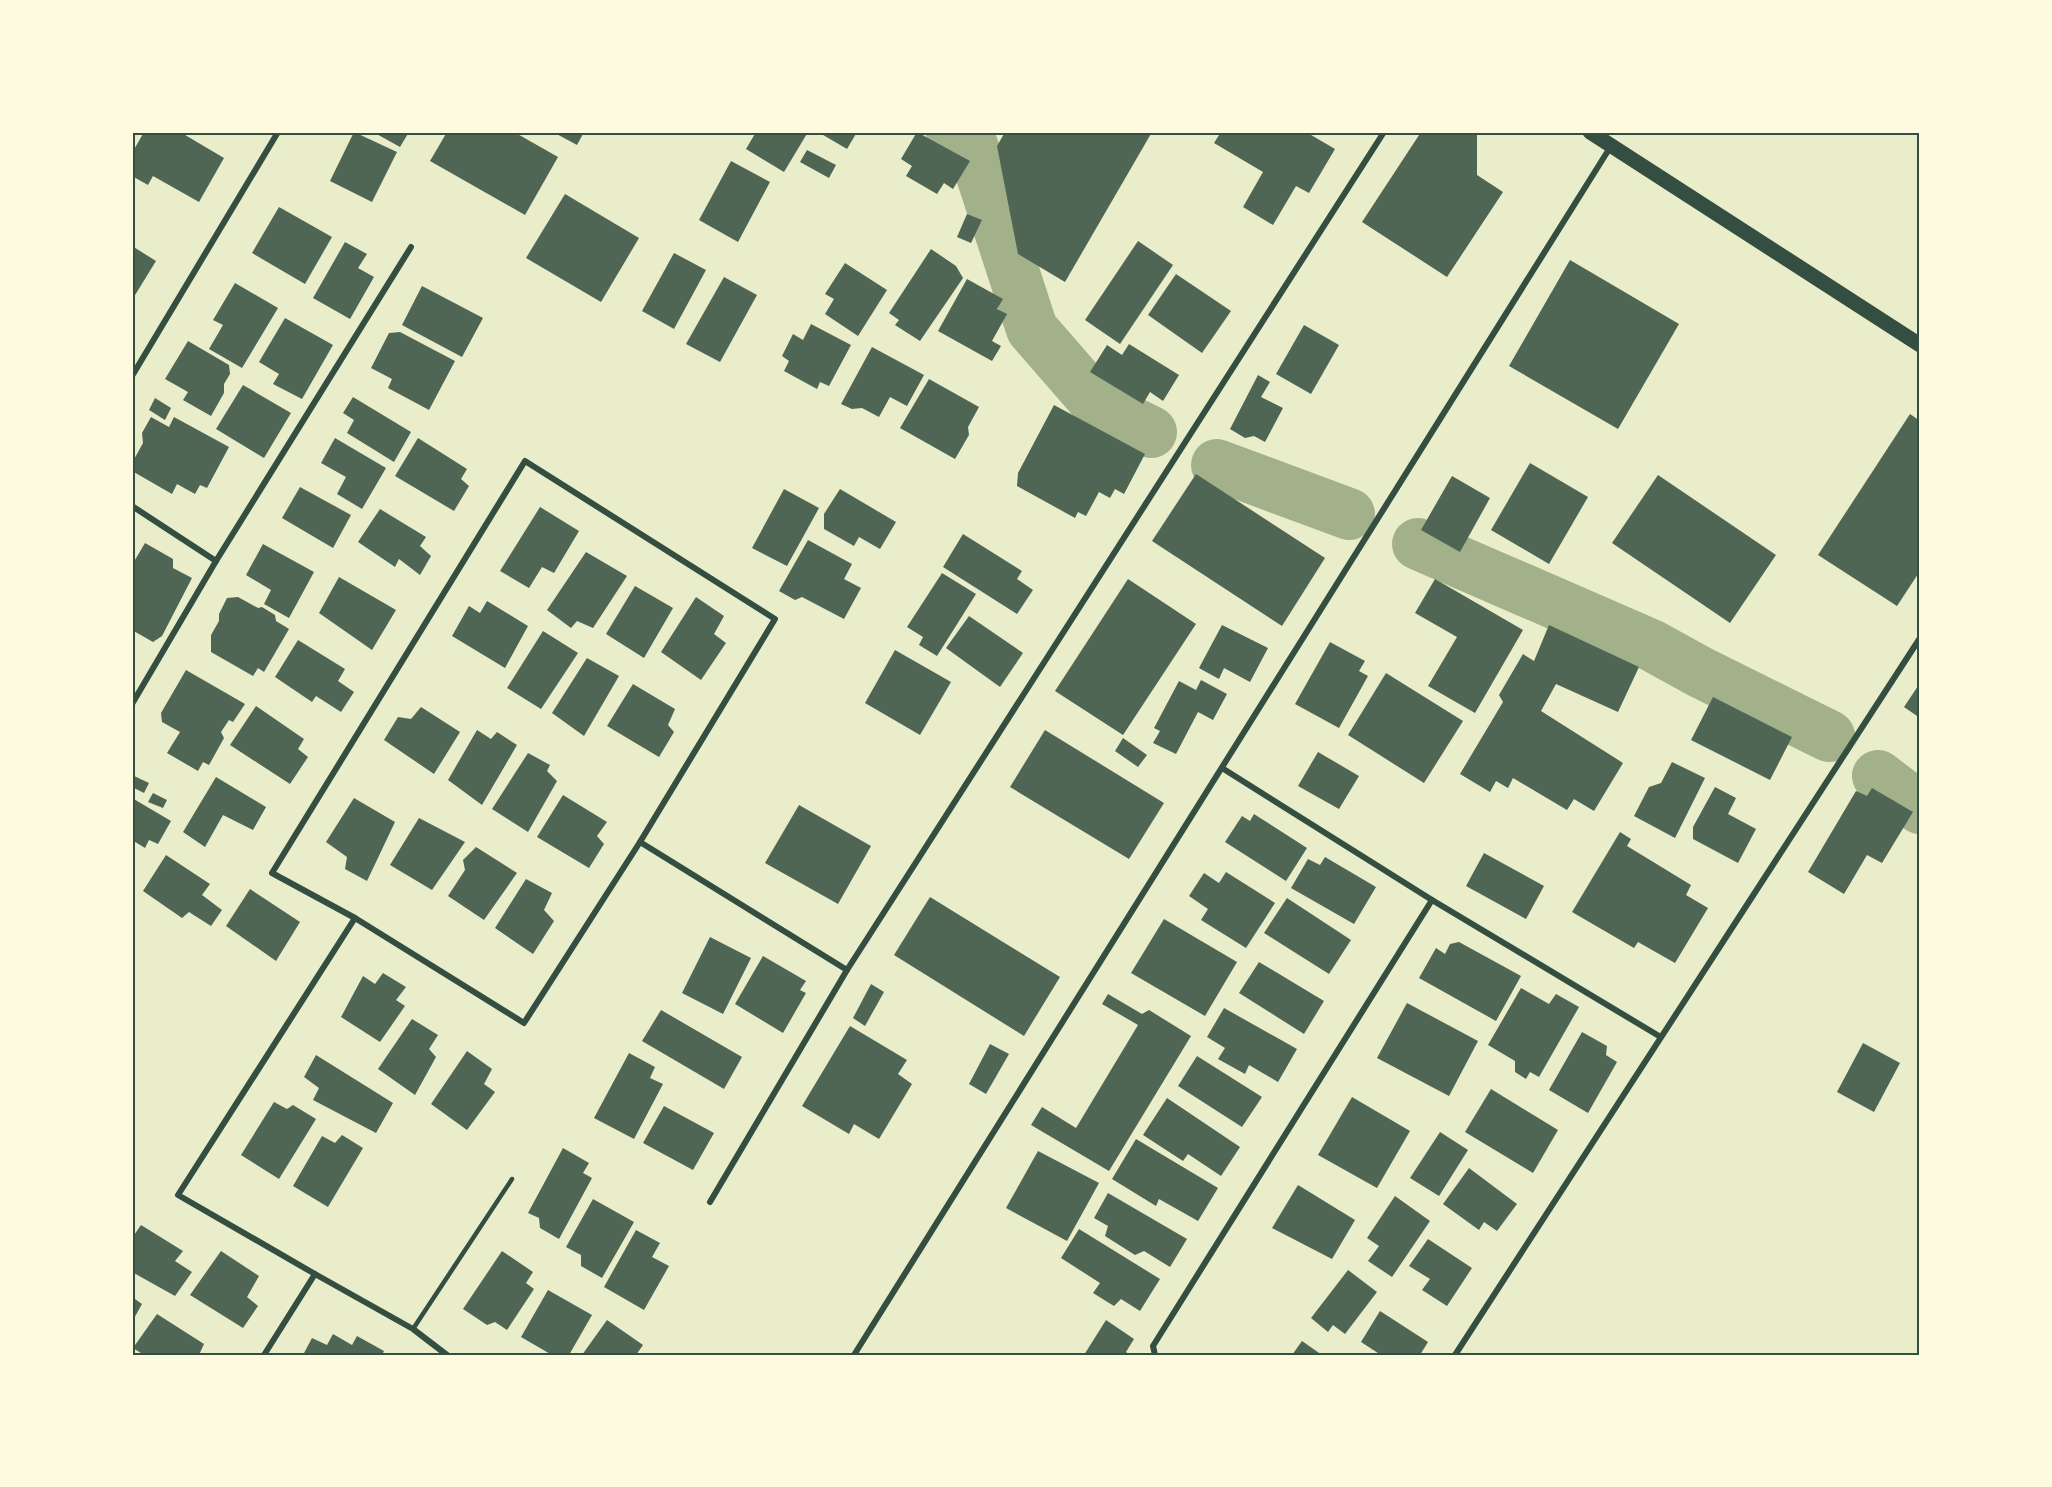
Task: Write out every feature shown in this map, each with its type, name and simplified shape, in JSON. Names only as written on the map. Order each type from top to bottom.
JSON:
[{"type":"main road","points":[[1590,132],[1920,345]]},
{"type":"street","points":[[132,376],[278,132]]},
{"type":"street","points":[[710,1202],[847,969],[1384,132]]},
{"type":"street","points":[[854,1355],[1611,146]]},
{"type":"street","points":[[132,704],[216,561],[411,247]]},
{"type":"street","points":[[525,461],[775,619],[640,842],[524,1023],[355,918],[272,873],[525,461]]},
{"type":"street","points":[[132,506],[216,561]]},
{"type":"street","points":[[1455,1355],[1659,1036],[1920,638]]},
{"type":"street","points":[[1222,768],[1432,900],[1659,1036]]},
{"type":"street","points":[[640,842],[847,969]]},
{"type":"street","points":[[1155,1355],[1154,1346],[1432,900]]},
{"type":"street","points":[[355,918],[178,1195],[413,1329],[447,1355]]},
{"type":"street","points":[[264,1355],[315,1274]]},
{"type":"lane","points":[[413,1329],[512,1179]]},
{"type":"building","points":[[144,132],[180,132],[224,158],[199,202],[153,176],[148,185],[132,176],[132,153]]},
{"type":"building","points":[[354,132],[397,152],[372,202],[330,181]]},
{"type":"building","points":[[373,132],[409,132],[400,147]]},
{"type":"building","points":[[447,132],[514,132],[558,157],[525,215],[430,161]]},
{"type":"building","points":[[553,132],[584,132],[577,145]]},
{"type":"building","points":[[756,132],[808,132],[784,172],[746,149]]},
{"type":"building","points":[[818,132],[857,132],[847,149]]},
{"type":"building","points":[[917,132],[970,161],[953,189],[944,183],[937,194],[906,176],[912,166],[901,159]]},
{"type":"building","points":[[1005,132],[1152,132],[1065,282],[1018,254],[997,146]]},
{"type":"building","points":[[1221,132],[1306,132],[1335,149],[1309,193],[1296,186],[1273,225],[1243,207],[1263,172],[1214,143]]},
{"type":"building","points":[[1421,132],[1477,134],[1477,175],[1503,192],[1447,277],[1362,222]]},
{"type":"building","points":[[807,150],[836,165],[829,178],[800,162]]},
{"type":"building","points":[[731,161],[770,182],[738,242],[699,220]]},
{"type":"building","points":[[565,194],[639,238],[601,302],[526,258]]},
{"type":"building","points":[[279,207],[332,237],[305,284],[252,253]]},
{"type":"building","points":[[967,214],[982,220],[971,243],[957,237]]},
{"type":"building","points":[[1138,241],[1173,265],[1120,344],[1085,320]]},
{"type":"building","points":[[345,242],[367,254],[358,268],[374,277],[350,319],[313,298]]},
{"type":"building","points":[[132,246],[156,261],[132,300]]},
{"type":"building","points":[[931,249],[956,266],[963,278],[920,341],[895,325],[899,320],[889,313]]},
{"type":"building","points":[[674,253],[706,270],[674,329],[642,311]]},
{"type":"building","points":[[1570,260],[1679,324],[1618,429],[1509,366]]},
{"type":"building","points":[[845,263],[887,290],[858,336],[825,314],[834,299],[825,294]]},
{"type":"building","points":[[1176,274],[1231,311],[1202,353],[1148,315]]},
{"type":"building","points":[[724,277],[757,295],[720,362],[686,344]]},
{"type":"building","points":[[967,279],[1003,299],[997,309],[1007,314],[992,341],[1001,346],[992,361],[938,331]]},
{"type":"building","points":[[235,283],[278,308],[242,368],[209,349],[223,325],[213,320]]},
{"type":"building","points":[[422,286],[483,318],[462,357],[402,325]]},
{"type":"building","points":[[285,318],[333,345],[302,399],[273,384],[279,374],[259,362]]},
{"type":"building","points":[[811,324],[851,345],[829,386],[820,382],[817,389],[784,371],[789,361],[782,356],[793,334],[803,340]]},
{"type":"building","points":[[1304,325],[1339,345],[1311,394],[1276,374]]},
{"type":"building","points":[[400,332],[455,361],[429,410],[388,388],[392,379],[371,368],[389,333]]},
{"type":"building","points":[[188,341],[229,365],[230,374],[224,384],[224,393],[211,416],[183,400],[188,392],[165,379]]},
{"type":"building","points":[[1129,344],[1179,375],[1163,401],[1150,392],[1143,404],[1090,372],[1107,345],[1122,355]]},
{"type":"building","points":[[872,347],[924,375],[907,406],[890,397],[879,417],[862,408],[852,409],[841,404]]},
{"type":"building","points":[[1258,375],[1270,382],[1261,397],[1283,408],[1265,442],[1254,436],[1245,438],[1230,429]]},
{"type":"building","points":[[929,379],[979,407],[968,427],[969,435],[955,459],[900,428]]},
{"type":"building","points":[[243,385],[291,413],[264,458],[216,429]]},
{"type":"building","points":[[353,397],[411,432],[394,462],[347,433],[354,420],[343,413]]},
{"type":"building","points":[[155,398],[171,408],[165,420],[149,410]]},
{"type":"building","points":[[1054,405],[1145,454],[1124,494],[1115,489],[1110,498],[1099,492],[1086,516],[1078,512],[1075,518],[1017,486],[1018,473]]},
{"type":"building","points":[[1910,414],[1920,421],[1920,571],[1897,606],[1818,555]]},
{"type":"building","points":[[151,417],[169,427],[174,417],[229,447],[207,488],[200,485],[195,494],[177,484],[172,494],[132,471],[132,463],[143,443],[142,433]]},
{"type":"building","points":[[335,438],[386,468],[362,509],[337,494],[346,477],[321,463]]},
{"type":"building","points":[[418,438],[467,469],[461,479],[469,486],[454,511],[395,476]]},
{"type":"building","points":[[1530,463],[1588,497],[1549,564],[1491,530]]},
{"type":"building","points":[[1196,474],[1325,558],[1282,626],[1152,541]]},
{"type":"building","points":[[1658,475],[1776,555],[1730,623],[1612,543]]},
{"type":"building","points":[[1452,476],[1490,498],[1460,552],[1421,530]]},
{"type":"building","points":[[300,487],[351,515],[333,548],[282,518]]},
{"type":"building","points":[[784,489],[819,508],[787,566],[752,548]]},
{"type":"building","points":[[840,489],[896,522],[880,549],[859,537],[854,546],[824,529],[824,514]]},
{"type":"building","points":[[540,507],[579,531],[554,573],[542,567],[529,588],[500,571]]},
{"type":"building","points":[[380,509],[426,537],[420,546],[431,556],[420,575],[399,559],[395,567],[358,542]]},
{"type":"building","points":[[963,534],[1022,571],[1017,579],[1033,590],[1017,614],[943,567]]},
{"type":"building","points":[[808,540],[852,564],[844,579],[861,588],[844,619],[802,597],[795,600],[779,591]]},
{"type":"building","points":[[145,543],[173,559],[173,568],[192,578],[162,636],[153,642],[132,630],[132,565]]},
{"type":"building","points":[[263,544],[314,572],[289,618],[264,604],[271,590],[246,575]]},
{"type":"building","points":[[586,552],[627,576],[593,628],[577,621],[571,628],[547,610]]},
{"type":"building","points":[[942,573],[976,594],[937,656],[919,645],[923,637],[907,627]]},
{"type":"building","points":[[339,577],[396,610],[372,650],[319,613]]},
{"type":"building","points":[[1128,579],[1196,624],[1123,735],[1055,691]]},
{"type":"building","points":[[1435,579],[1523,630],[1475,713],[1428,686],[1457,637],[1415,613]]},
{"type":"building","points":[[635,586],[673,608],[644,658],[606,634]]},
{"type":"building","points":[[238,597],[275,615],[276,621],[289,629],[264,672],[258,668],[253,676],[211,652],[211,635],[219,621],[219,614],[227,598]]},
{"type":"building","points":[[696,597],[724,616],[714,634],[726,643],[701,680],[661,652]]},
{"type":"building","points":[[487,601],[528,626],[505,668],[452,636],[469,606],[480,613]]},
{"type":"building","points":[[969,616],[1023,653],[1000,687],[946,648]]},
{"type":"building","points":[[1222,625],[1268,648],[1250,682],[1224,668],[1219,679],[1199,668]]},
{"type":"building","points":[[1549,625],[1639,667],[1618,712],[1556,684],[1541,711],[1623,763],[1594,811],[1574,799],[1567,810],[1513,778],[1508,788],[1496,781],[1490,792],[1460,774],[1503,702],[1499,695],[1523,654],[1534,661]]},
{"type":"building","points":[[543,631],[578,653],[541,709],[507,688]]},
{"type":"building","points":[[298,640],[345,669],[338,681],[354,692],[341,712],[316,696],[312,702],[275,677]]},
{"type":"building","points":[[1330,642],[1365,661],[1359,671],[1368,676],[1339,728],[1295,704]]},
{"type":"building","points":[[895,650],[951,682],[920,735],[865,703]]},
{"type":"building","points":[[587,658],[619,676],[584,736],[552,713]]},
{"type":"building","points":[[186,670],[245,704],[233,722],[229,720],[221,732],[224,738],[209,765],[203,762],[198,771],[167,753],[180,732],[162,722],[161,713]]},
{"type":"building","points":[[1386,673],[1463,721],[1424,783],[1348,735]]},
{"type":"building","points":[[1201,680],[1227,694],[1213,720],[1198,712],[1176,754],[1153,743],[1160,731],[1154,728],[1179,681],[1196,690]]},
{"type":"building","points":[[1920,683],[1920,718],[1904,707]]},
{"type":"building","points":[[633,684],[675,709],[668,725],[674,732],[659,757],[607,726]]},
{"type":"building","points":[[1713,697],[1792,737],[1770,780],[1691,740]]},
{"type":"building","points":[[256,706],[304,739],[298,749],[308,757],[290,784],[230,745]]},
{"type":"building","points":[[421,707],[460,732],[434,774],[384,740],[398,717],[411,719]]},
{"type":"building","points":[[477,730],[491,739],[497,732],[517,745],[482,805],[448,780]]},
{"type":"building","points":[[1045,730],[1164,803],[1129,859],[1010,787]]},
{"type":"building","points":[[1123,738],[1147,755],[1138,767],[1115,751]]},
{"type":"building","points":[[1318,752],[1359,776],[1339,809],[1298,786]]},
{"type":"building","points":[[528,753],[550,765],[547,771],[557,781],[528,832],[492,809]]},
{"type":"building","points":[[1672,762],[1705,778],[1675,838],[1634,816],[1649,787],[1661,783]]},
{"type":"building","points":[[132,775],[149,783],[144,793],[132,787]]},
{"type":"building","points":[[216,777],[266,807],[253,830],[223,815],[205,847],[183,832]]},
{"type":"building","points":[[1715,787],[1736,798],[1728,814],[1756,829],[1738,863],[1693,839],[1693,827]]},
{"type":"building","points":[[1872,788],[1913,812],[1882,863],[1867,855],[1844,894],[1808,872],[1856,791],[1867,796]]},
{"type":"building","points":[[153,793],[167,800],[163,808],[148,802]]},
{"type":"building","points":[[563,795],[607,822],[597,836],[604,844],[589,868],[537,837]]},
{"type":"building","points":[[132,798],[171,821],[158,844],[149,840],[145,848],[132,840]]},
{"type":"building","points":[[354,798],[395,822],[367,881],[345,869],[347,857],[326,842]]},
{"type":"building","points":[[799,805],[871,846],[838,904],[765,863]]},
{"type":"building","points":[[1254,814],[1307,848],[1286,881],[1225,842],[1242,816],[1250,821]]},
{"type":"building","points":[[419,818],[465,842],[432,890],[390,865]]},
{"type":"building","points":[[1620,832],[1631,839],[1627,846],[1691,885],[1686,895],[1708,908],[1675,963],[1638,942],[1634,948],[1572,912]]},
{"type":"building","points":[[476,847],[517,873],[484,920],[448,896],[465,870],[463,860]]},
{"type":"building","points":[[1484,853],[1544,886],[1526,919],[1466,886]]},
{"type":"building","points":[[166,855],[210,884],[202,895],[222,910],[211,926],[189,912],[182,918],[143,891]]},
{"type":"building","points":[[1325,857],[1376,887],[1354,924],[1291,888],[1308,859],[1320,865]]},
{"type":"building","points":[[1226,872],[1275,903],[1246,948],[1201,920],[1208,909],[1189,896],[1204,873],[1219,883]]},
{"type":"building","points":[[526,879],[552,893],[544,910],[554,921],[533,954],[495,928]]},
{"type":"building","points":[[250,889],[300,922],[276,961],[226,926]]},
{"type":"building","points":[[930,897],[1060,977],[1024,1036],[894,955]]},
{"type":"building","points":[[1287,898],[1351,940],[1329,974],[1264,933]]},
{"type":"building","points":[[1164,919],[1237,962],[1205,1016],[1131,973]]},
{"type":"building","points":[[710,937],[751,958],[723,1014],[682,993]]},
{"type":"building","points":[[1459,942],[1521,976],[1496,1021],[1419,978],[1436,948],[1445,954],[1450,944]]},
{"type":"building","points":[[763,956],[806,981],[800,990],[806,993],[783,1033],[735,1004]]},
{"type":"building","points":[[1259,962],[1324,1001],[1304,1034],[1239,993]]},
{"type":"building","points":[[383,973],[406,987],[396,1000],[405,1006],[380,1042],[341,1017],[363,976],[375,984]]},
{"type":"building","points":[[871,984],[884,992],[865,1026],[853,1018]]},
{"type":"building","points":[[1521,988],[1549,1004],[1556,994],[1579,1007],[1539,1077],[1530,1072],[1526,1079],[1515,1072],[1515,1061],[1488,1045]]},
{"type":"building","points":[[1108,994],[1142,1014],[1149,1010],[1191,1036],[1109,1171],[1031,1125],[1042,1107],[1076,1128],[1138,1025],[1102,1004]]},
{"type":"building","points":[[1407,1003],[1478,1041],[1449,1096],[1377,1058]]},
{"type":"building","points":[[1224,1008],[1297,1049],[1278,1082],[1249,1065],[1245,1074],[1218,1059],[1225,1048],[1207,1037]]},
{"type":"building","points":[[661,1010],[742,1057],[724,1089],[642,1041]]},
{"type":"building","points":[[412,1019],[438,1035],[429,1049],[436,1057],[415,1095],[378,1069]]},
{"type":"building","points":[[850,1026],[907,1060],[898,1074],[912,1084],[879,1139],[854,1124],[849,1134],[802,1106]]},
{"type":"building","points":[[1582,1032],[1607,1046],[1606,1055],[1617,1062],[1588,1113],[1549,1090]]},
{"type":"building","points":[[1863,1043],[1900,1063],[1874,1112],[1837,1092]]},
{"type":"building","points":[[990,1044],[1009,1054],[986,1094],[969,1084]]},
{"type":"building","points":[[467,1051],[492,1069],[484,1084],[495,1092],[467,1130],[431,1104]]},
{"type":"building","points":[[629,1053],[655,1067],[650,1078],[663,1084],[634,1139],[594,1118]]},
{"type":"building","points":[[316,1055],[393,1103],[376,1133],[313,1100],[319,1088],[304,1077]]},
{"type":"building","points":[[1197,1056],[1262,1097],[1242,1127],[1178,1086]]},
{"type":"building","points":[[1491,1089],[1558,1130],[1533,1173],[1465,1132]]},
{"type":"building","points":[[1352,1097],[1410,1131],[1377,1188],[1318,1155]]},
{"type":"building","points":[[1167,1098],[1240,1147],[1221,1176],[1188,1154],[1183,1161],[1143,1135]]},
{"type":"building","points":[[274,1102],[287,1109],[293,1105],[316,1119],[279,1179],[241,1155]]},
{"type":"building","points":[[664,1106],[714,1133],[693,1170],[643,1143]]},
{"type":"building","points":[[1440,1132],[1468,1150],[1439,1196],[1410,1178]]},
{"type":"building","points":[[342,1135],[363,1148],[328,1207],[293,1186],[322,1136],[335,1143]]},
{"type":"building","points":[[1136,1139],[1218,1188],[1198,1221],[1159,1199],[1156,1206],[1112,1179]]},
{"type":"building","points":[[563,1148],[589,1163],[583,1173],[592,1178],[559,1239],[540,1228],[539,1218],[528,1213]]},
{"type":"building","points":[[1038,1151],[1099,1183],[1067,1241],[1006,1208]]},
{"type":"building","points":[[1469,1168],[1517,1204],[1497,1231],[1484,1222],[1479,1230],[1443,1204]]},
{"type":"building","points":[[1298,1185],[1355,1220],[1332,1259],[1272,1228]]},
{"type":"building","points":[[1108,1193],[1187,1239],[1170,1267],[1144,1251],[1135,1255],[1105,1236],[1108,1226],[1094,1218]]},
{"type":"building","points":[[1395,1196],[1430,1221],[1392,1277],[1368,1261],[1379,1246],[1367,1238]]},
{"type":"building","points":[[593,1199],[634,1222],[602,1278],[581,1266],[581,1255],[566,1247]]},
{"type":"building","points":[[141,1225],[183,1251],[175,1261],[192,1272],[175,1296],[132,1272],[132,1238]]},
{"type":"building","points":[[1079,1229],[1160,1279],[1140,1311],[1121,1299],[1114,1306],[1093,1293],[1100,1283],[1061,1258]]},
{"type":"building","points":[[636,1230],[660,1243],[652,1257],[669,1266],[644,1310],[604,1287]]},
{"type":"building","points":[[1428,1239],[1472,1268],[1447,1306],[1422,1290],[1430,1279],[1409,1266]]},
{"type":"building","points":[[221,1251],[259,1276],[247,1297],[258,1306],[243,1328],[190,1295]]},
{"type":"building","points":[[502,1251],[533,1272],[526,1283],[534,1289],[507,1330],[495,1322],[487,1325],[463,1309]]},
{"type":"building","points":[[1348,1270],[1377,1292],[1345,1334],[1333,1325],[1328,1332],[1311,1318]]},
{"type":"building","points":[[548,1290],[592,1315],[569,1355],[552,1355],[521,1337]]},
{"type":"building","points":[[132,1297],[142,1304],[132,1322]]},
{"type":"building","points":[[1380,1311],[1428,1342],[1420,1355],[1381,1355],[1361,1342]]},
{"type":"building","points":[[157,1314],[204,1344],[199,1355],[144,1355],[133,1348]]},
{"type":"building","points":[[607,1320],[643,1345],[636,1355],[582,1355]]},
{"type":"building","points":[[1106,1320],[1134,1339],[1126,1352],[1130,1355],[1084,1355]]},
{"type":"building","points":[[333,1334],[352,1345],[357,1336],[384,1351],[382,1355],[303,1355],[312,1338],[327,1345]]},
{"type":"building","points":[[1302,1341],[1322,1355],[1292,1355]]},
{"type":"waterway","points":[[952,132],[972,145],[1032,329],[1099,406],[1151,432]]},
{"type":"waterway","points":[[1217,465],[1349,514]]},
{"type":"waterway","points":[[1418,544],[1651,645],[1829,736]]},
{"type":"waterway","points":[[1878,776],[1920,808]]}]
